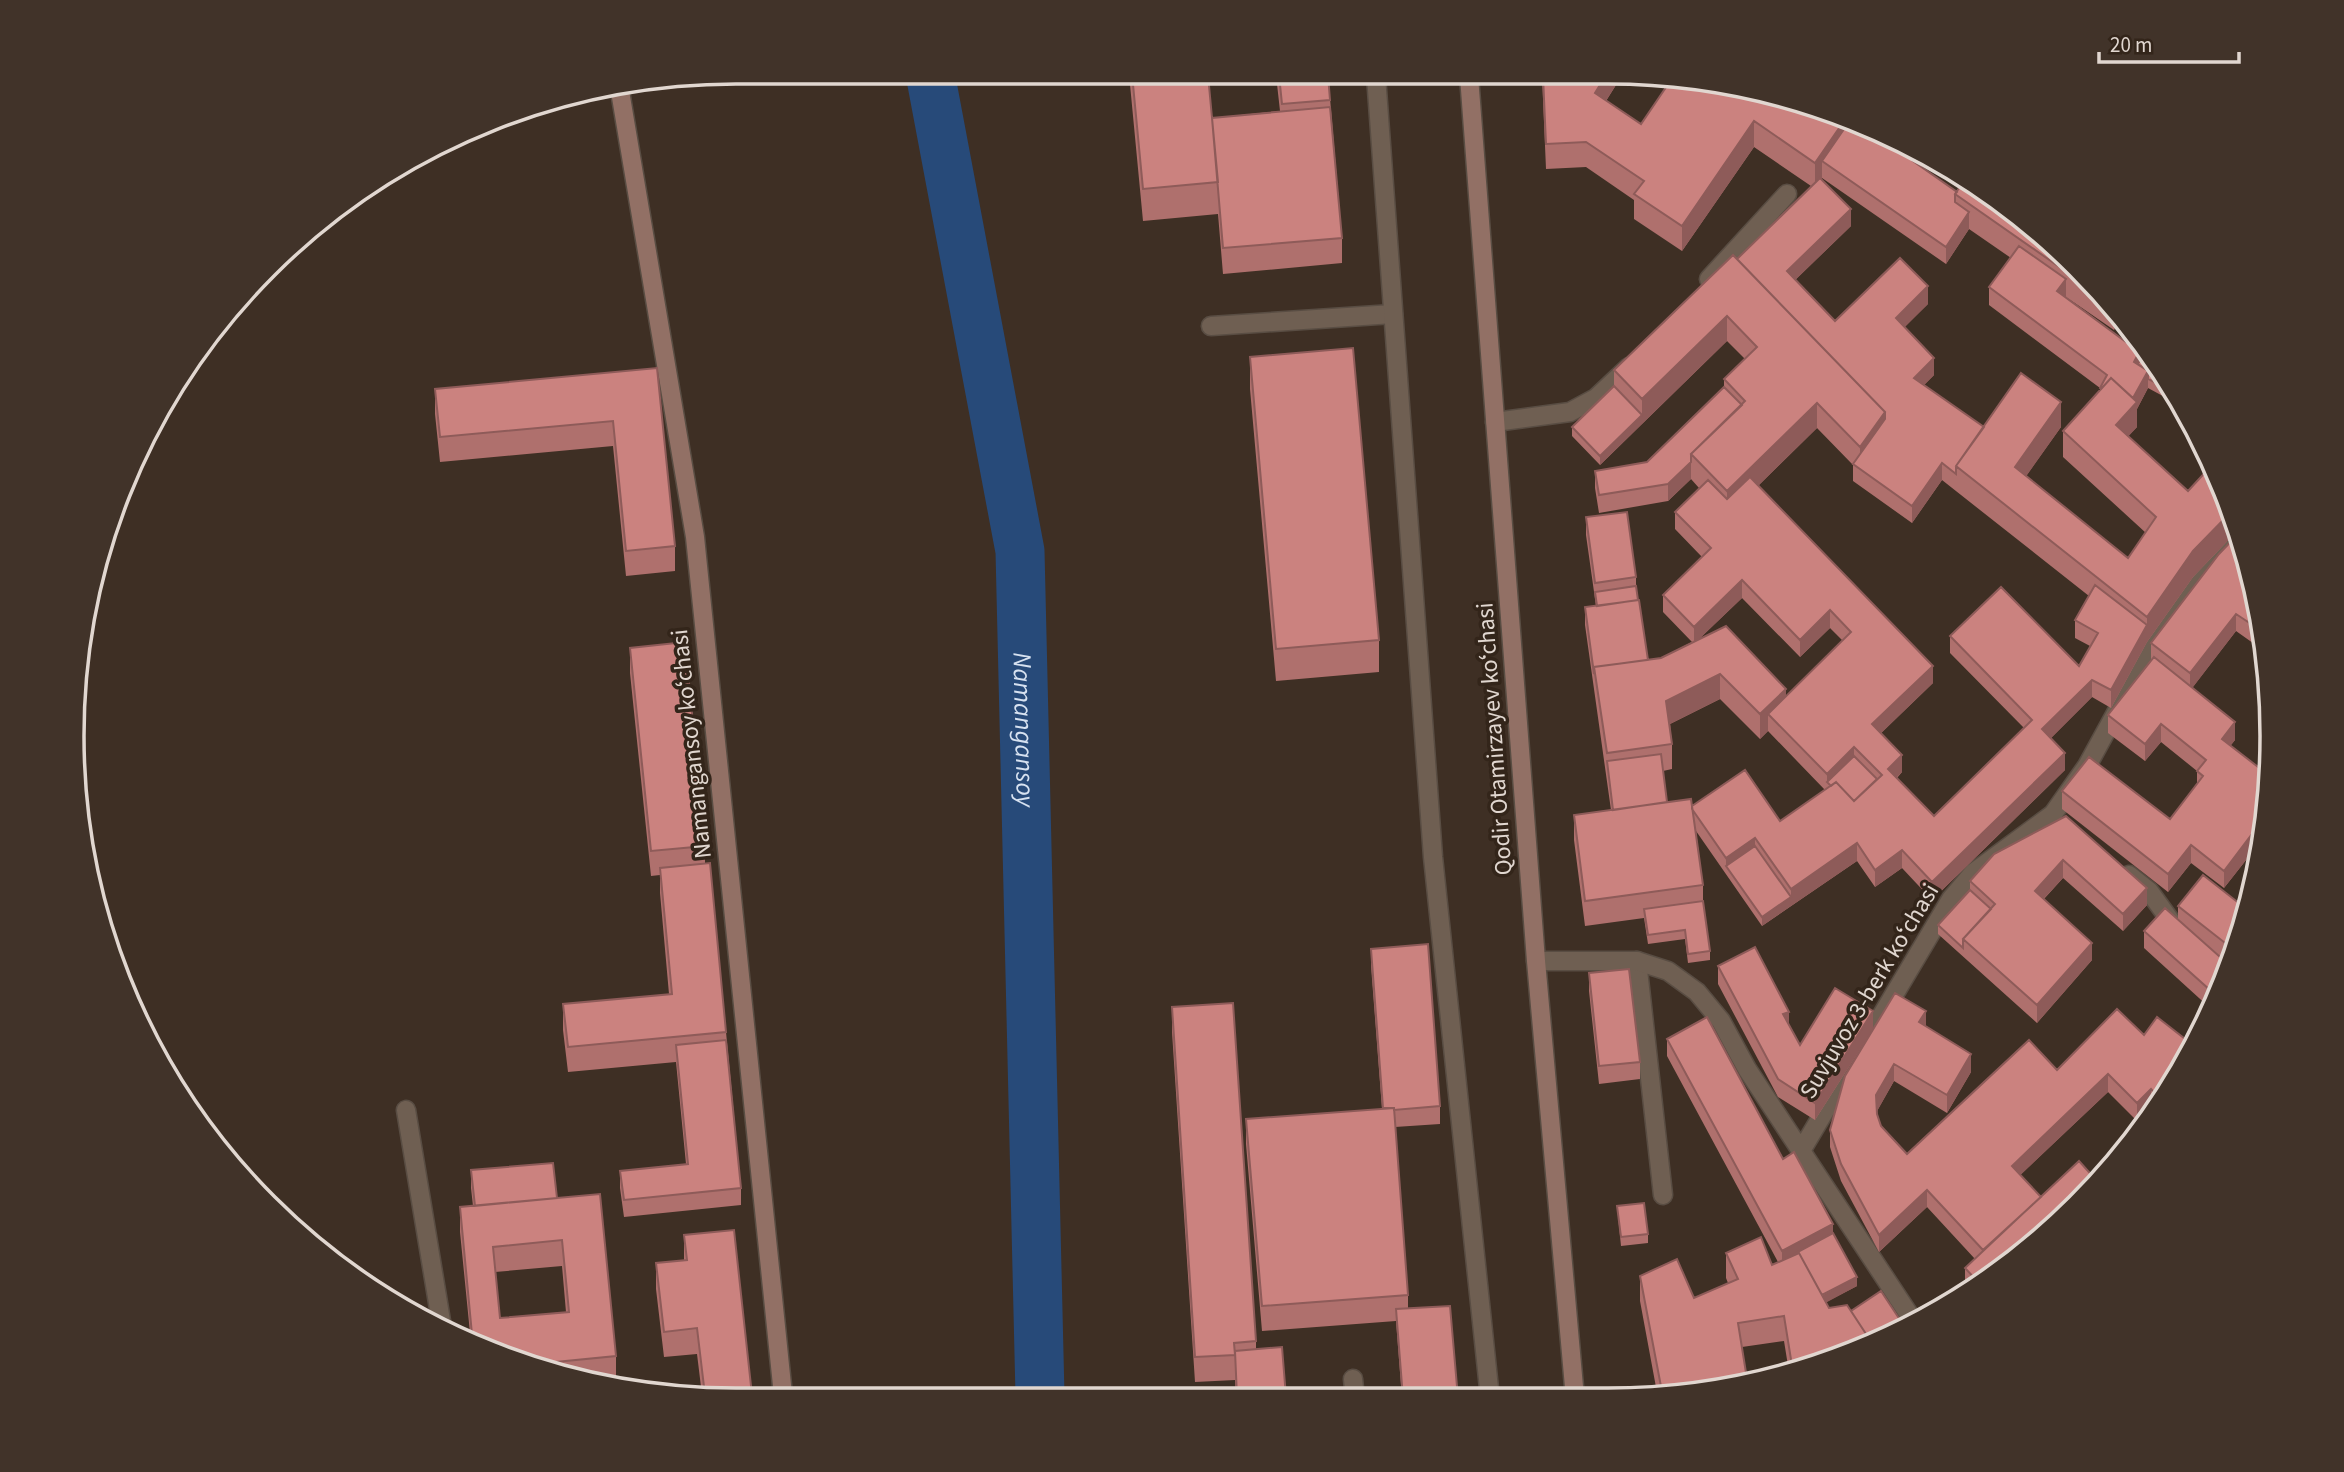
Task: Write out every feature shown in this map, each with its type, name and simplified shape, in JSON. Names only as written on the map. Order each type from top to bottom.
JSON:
[{"type":"main road","name":"Qodir Otamirzayev koʻchasi","points":[[1470,84],[1536,961],[1574,1388]]},
{"type":"main road","name":"Namangansoy koʻchasi","points":[[621,95],[695,537],[782,1388]]},
{"type":"street","points":[[1377,84],[1433,857],[1489,1388]]},
{"type":"street","points":[[1694,296],[1787,194]]},
{"type":"street","points":[[1211,326],[1393,314]]},
{"type":"street","points":[[1495,422],[1570,412],[1596,398],[1639,358]]},
{"type":"street","name":"Suvjuvoz 3-berk koʻchasi","points":[[1801,1151],[1951,899],[1973,873],[2059,818],[2157,638],[2203,573],[2231,544]]},
{"type":"street","points":[[2117,865],[2148,891],[2176,928],[2186,936]]},
{"type":"street","points":[[1536,961],[1637,961],[1668,971],[1697,992],[1721,1021],[1747,1069],[1909,1314]]},
{"type":"street","points":[[1637,961],[1663,1195]]},
{"type":"street","points":[[406,1110],[440,1317]]},
{"type":"street","points":[[1353,1379],[1354,1388]]},
{"type":"building","points":[[1133,84],[1209,84],[1218,182],[1143,189]]},
{"type":"building","points":[[1280,84],[1329,84],[1330,100],[1282,104]]},
{"type":"building","points":[[1543,84],[1601,84],[1595,93],[1641,124],[1666,87],[1777,106],[1840,127],[1815,163],[1754,121],[1682,226],[1634,194],[1644,181],[1586,142],[1546,144]]},
{"type":"building","points":[[1330,107],[1342,238],[1223,248],[1212,118]]},
{"type":"building","points":[[1844,129],[1914,160],[1957,192],[1955,202],[1969,212],[1946,247],[1822,161]]},
{"type":"building","points":[[1820,178],[1851,209],[1787,271],[1835,321],[1900,258],[1928,286],[1896,318],[1934,358],[1914,378],[1984,427],[1956,466],[1956,474],[1942,463],[1912,506],[1853,464],[1885,419],[1885,412],[1737,259]]},
{"type":"building","points":[[1960,187],[1970,194],[2005,219],[2063,270],[1955,194]]},
{"type":"building","points":[[2019,246],[2066,279],[2057,291],[2126,341],[2137,356],[2134,362],[2148,371],[2133,398],[2111,378],[2101,389],[2107,375],[1989,287]]},
{"type":"building","points":[[1733,255],[1885,412],[1860,447],[1817,403],[1727,491],[1691,454],[1745,401],[1724,379],[1757,347],[1727,316],[1642,399],[1614,370]]},
{"type":"building","points":[[1353,348],[1379,640],[1276,649],[1250,357]]},
{"type":"building","points":[[657,368],[675,546],[626,551],[613,421],[440,437],[435,389]]},
{"type":"building","points":[[2021,373],[2061,402],[2015,467],[2128,558],[2156,517],[2063,431],[2111,378],[2137,402],[2116,425],[2188,491],[2204,473],[2223,520],[2193,551],[2147,617],[1956,466]]},
{"type":"building","points":[[1614,386],[1642,415],[1600,456],[1572,427]]},
{"type":"building","points":[[1724,387],[1742,405],[1691,454],[1691,462],[1668,484],[1599,495],[1595,471],[1647,462]]},
{"type":"building","points":[[1750,477],[1933,666],[1872,724],[1902,755],[1888,769],[1934,816],[2032,720],[1950,636],[2001,587],[2079,666],[2098,633],[2075,620],[2095,585],[2147,625],[2111,690],[2092,680],[2042,729],[2065,753],[1932,882],[1902,850],[1875,870],[1857,843],[1791,889],[1755,838],[1726,858],[1692,809],[1692,806],[1745,770],[1780,821],[1836,782],[1854,801],[1882,775],[1854,747],[1827,774],[1768,714],[1851,632],[1830,610],[1800,640],[1742,580],[1694,627],[1663,595],[1711,548],[1675,512],[1708,480],[1727,499]]},
{"type":"building","points":[[1627,512],[1636,577],[1595,583],[1586,517]]},
{"type":"building","points":[[2230,542],[2249,623],[2236,614],[2190,673],[2151,643]]},
{"type":"building","points":[[1636,586],[1638,600],[1597,606],[1595,592]]},
{"type":"building","points":[[1639,600],[1648,660],[1594,667],[1594,674],[1585,607]]},
{"type":"building","points":[[1726,626],[1786,689],[1760,714],[1720,674],[1666,701],[1672,744],[1607,753],[1594,667],[1661,658]]},
{"type":"building","points":[[685,642],[705,846],[651,851],[630,648]]},
{"type":"building","points":[[2154,657],[2235,722],[2222,739],[2259,768],[2259,779],[2252,834],[2224,871],[2191,845],[2168,874],[2062,791],[2089,757],[2170,819],[2203,776],[2197,771],[2206,760],[2161,724],[2145,744],[2108,715]]},
{"type":"building","points":[[1661,754],[1667,802],[1613,810],[1607,761]]},
{"type":"building","points":[[1854,756],[1877,779],[1854,801],[1836,782],[1831,786],[1827,782]]},
{"type":"building","points":[[1691,799],[1703,885],[1585,901],[1574,815]]},
{"type":"building","points":[[2066,816],[2147,888],[2123,914],[2063,860],[2035,891],[2092,943],[2037,1005],[1963,939],[1995,904],[1970,881],[1994,854]]},
{"type":"building","points":[[1755,846],[1791,897],[1762,917],[1726,866]]},
{"type":"building","points":[[710,863],[726,1032],[568,1047],[563,1004],[672,994],[660,868]]},
{"type":"building","points":[[2203,875],[2238,903],[2226,944],[2178,906]]},
{"type":"building","points":[[1970,890],[1991,909],[1963,939],[1963,948],[1938,925]]},
{"type":"building","points":[[1703,901],[1710,951],[1688,954],[1685,930],[1648,935],[1644,909]]},
{"type":"building","points":[[2165,908],[2221,958],[2209,989],[2144,931]]},
{"type":"building","points":[[1428,944],[1440,1106],[1394,1110],[1383,1108],[1371,949]]},
{"type":"building","points":[[1755,947],[1789,1012],[1783,1014],[1800,1045],[1835,988],[1873,1011],[1815,1103],[1778,1079],[1718,966]]},
{"type":"building","points":[[1629,969],[1640,1062],[1599,1066],[1589,973]]},
{"type":"building","points":[[1895,993],[1926,1011],[1919,1022],[1971,1054],[1947,1095],[1894,1064],[1876,1095],[1877,1114],[1881,1126],[1907,1154],[2029,1040],[2057,1070],[2117,1009],[2144,1035],[2157,1017],[2185,1039],[2154,1092],[2151,1089],[2137,1103],[2108,1074],[2012,1166],[2041,1197],[1983,1250],[1927,1190],[1879,1235],[1841,1164],[1830,1130],[1845,1076]]},
{"type":"building","points":[[1233,1003],[1256,1341],[1234,1343],[1235,1355],[1195,1357],[1172,1007]]},
{"type":"building","points":[[1707,1017],[1783,1159],[1794,1152],[1833,1224],[1782,1251],[1667,1039]]},
{"type":"building","points":[[726,1040],[741,1188],[624,1200],[620,1171],[688,1164],[676,1045]]},
{"type":"building","points":[[1394,1108],[1408,1295],[1262,1306],[1246,1119]]},
{"type":"building","points":[[2079,1161],[2091,1174],[2038,1226],[2005,1253],[1973,1276],[1965,1268]]},
{"type":"building","points":[[553,1163],[557,1198],[475,1206],[471,1170]]},
{"type":"building","points":[[600,1194],[616,1356],[555,1362],[472,1332],[460,1207]],"holes":[[[562,1240],[569,1312],[500,1318],[493,1247]]]},
{"type":"building","points":[[1644,1203],[1648,1234],[1621,1237],[1617,1206]]},
{"type":"building","points":[[734,1230],[751,1388],[704,1387],[697,1328],[664,1332],[656,1263],[687,1260],[684,1235]]},
{"type":"building","points":[[1833,1233],[1857,1277],[1822,1295],[1799,1253],[1792,1255]]},
{"type":"building","points":[[1761,1237],[1772,1265],[1799,1253],[1829,1308],[1847,1305],[1866,1334],[1791,1361],[1784,1316],[1738,1323],[1746,1373],[1661,1386],[1640,1276],[1677,1259],[1694,1298],[1738,1279],[1726,1253]]},
{"type":"building","points":[[1881,1291],[1900,1319],[1866,1334],[1851,1311]]},
{"type":"building","points":[[1450,1306],[1457,1388],[1402,1388],[1396,1309]]},
{"type":"building","points":[[1282,1347],[1285,1388],[1237,1388],[1235,1351]]},
{"type":"waterway","name":"Namangansoy","points":[[932,84],[1020,551],[1040,1388]]}]
